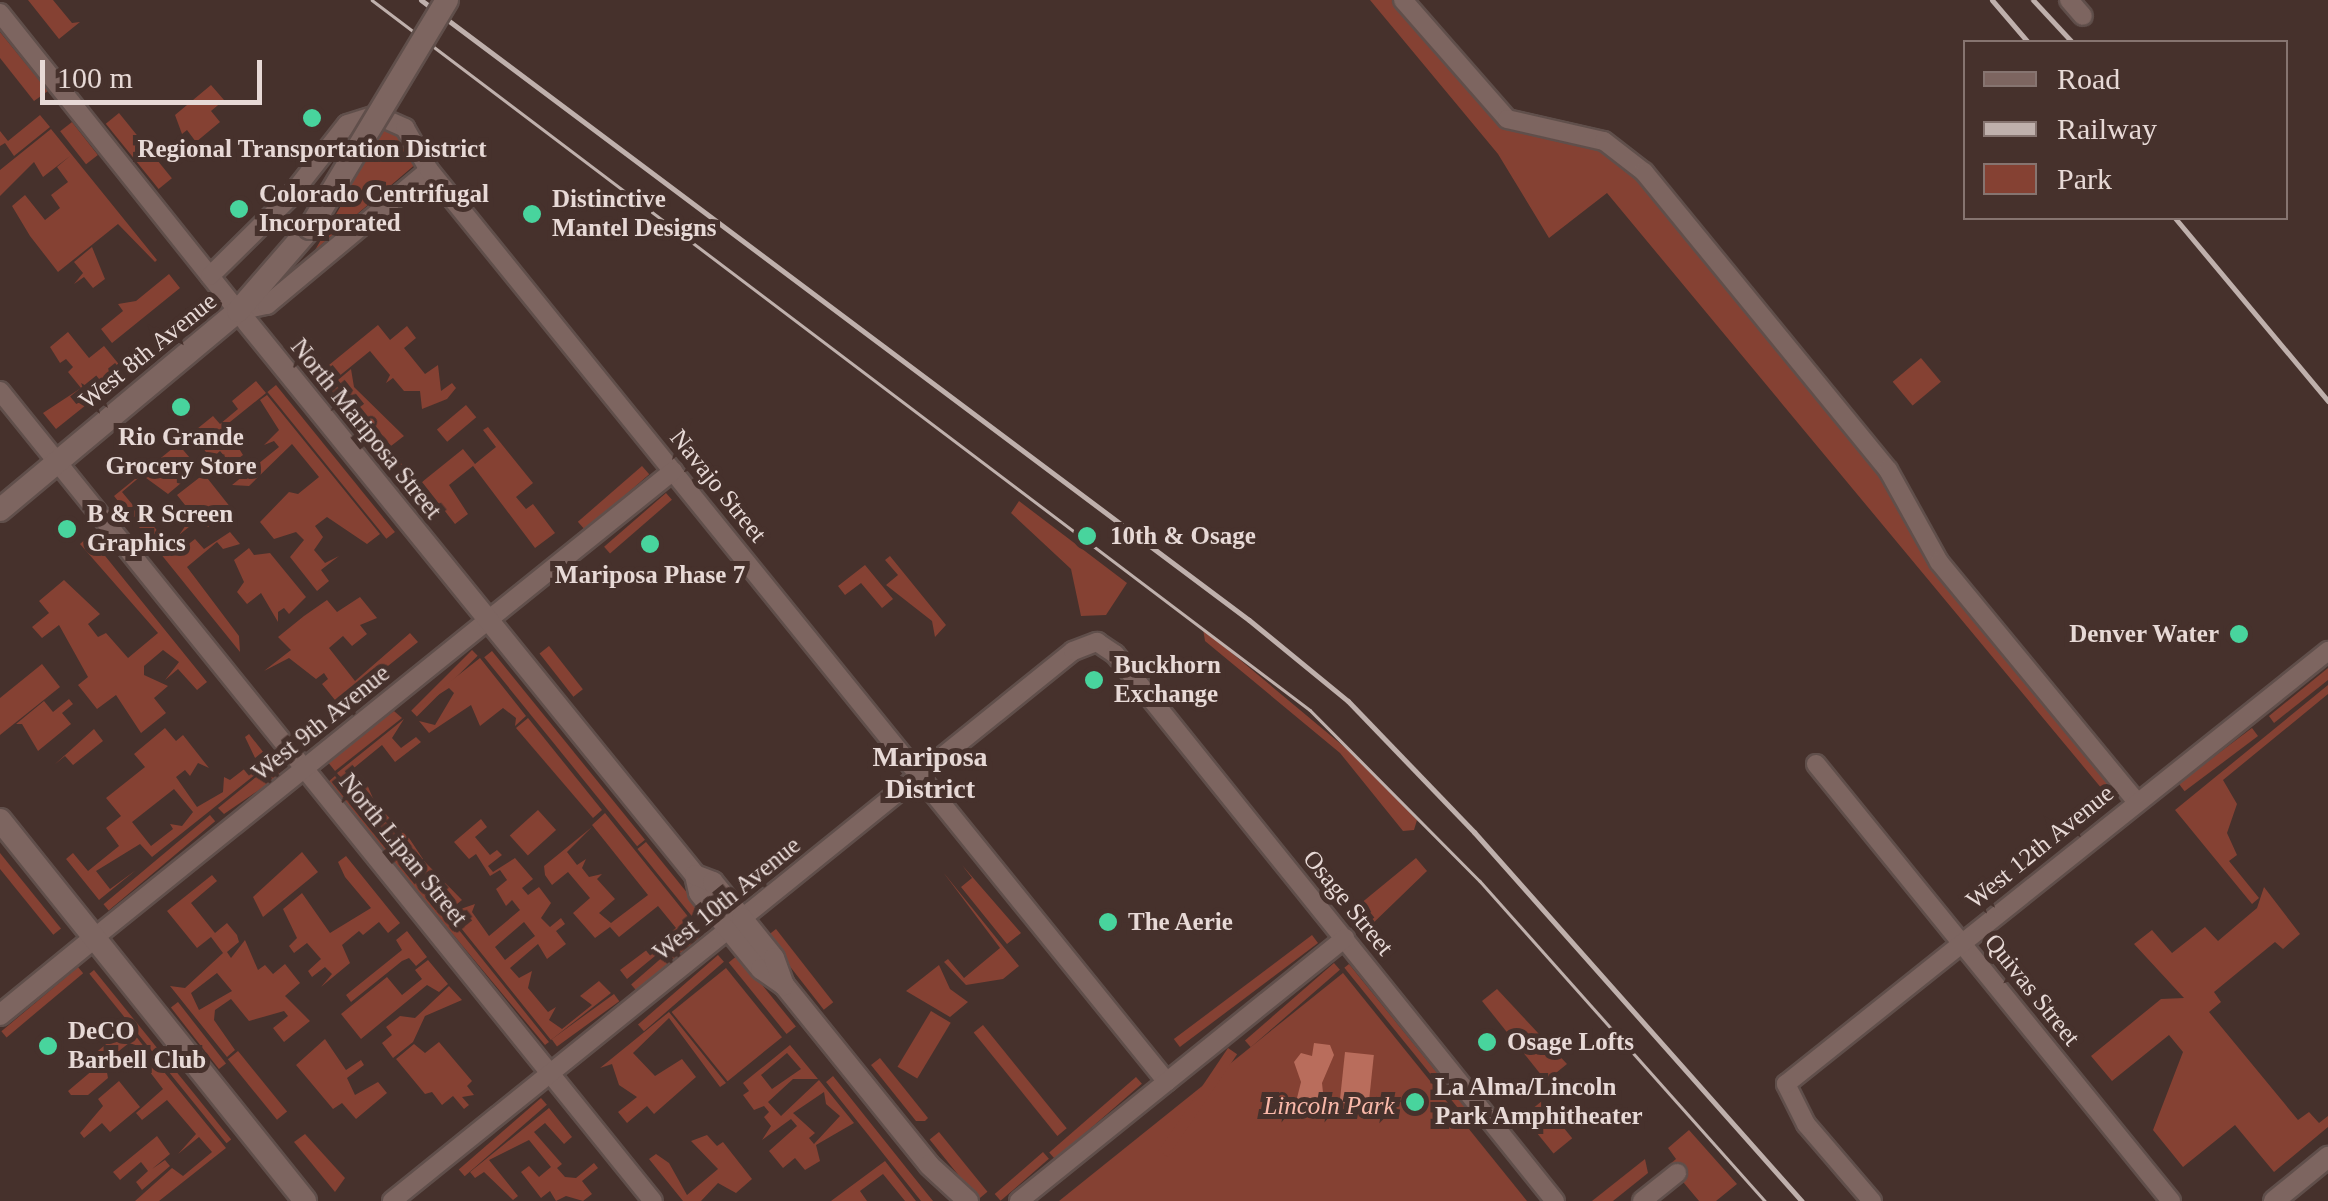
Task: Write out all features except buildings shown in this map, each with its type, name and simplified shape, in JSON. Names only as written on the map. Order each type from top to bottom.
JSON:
[{"type":"main road","points":[[238,311],[310,228],[447,0]]},
{"type":"main road","name":"West 8th Avenue","points":[[0,510],[238,311]]},
{"type":"main road","points":[[0,820],[305,1201]]},
{"type":"street","points":[[1404,0],[1506,120],[1604,141],[1644,172],[1888,470],[1940,562],[2136,801]]},
{"type":"street","points":[[2069,0],[2083,16]]},
{"type":"street","name":"North Mariposa Street","points":[[0,13],[695,874],[713,882],[735,924],[774,958],[784,985],[929,1165],[968,1201]]},
{"type":"street","name":"Navajo Street","points":[[210,276],[273,216],[340,130],[356,118],[376,115],[399,123],[420,146],[429,170],[1167,1082]]},
{"type":"street","name":"West 8th Avenue","points":[[238,311],[267,305],[429,170]]},
{"type":"street","name":"North Lipan Street","points":[[0,391],[653,1201]]},
{"type":"street","name":"West 9th Avenue","points":[[0,1015],[674,471]]},
{"type":"street","name":"West 10th Avenue","points":[[392,1201],[1073,651],[1096,642]]},
{"type":"street","name":"Osage Street","points":[[1096,642],[1115,654],[1556,1201]]},
{"type":"street","name":"West 12th Avenue","points":[[1872,1201],[1806,1124],[1786,1084],[2136,801],[2328,652]]},
{"type":"street","name":"Quivas Street","points":[[1816,764],[2171,1201]]},
{"type":"street","points":[[1019,1201],[1345,938]]},
{"type":"street","points":[[2274,1201],[2328,1157]]},
{"type":"street","name":"North Mariposa Street","points":[[929,1165],[948,1201]]},
{"type":"street","points":[[1642,1201],[1677,1173]]},
{"type":"green space","points":[[28,0],[53,0],[72,23],[80,22],[59,39]]},
{"type":"green space","points":[[1370,0],[1393,0],[1501,127],[1601,148],[1638,177],[1880,474],[1925,559],[2115,789],[2107,795],[1607,193],[1549,238],[1498,154]]},
{"type":"green space","points":[[0,32],[48,91],[34,101],[0,58]]},
{"type":"green space","points":[[211,85],[224,100],[211,111],[220,122],[196,142],[187,130],[182,134],[175,115]]},
{"type":"green space","points":[[119,113],[172,178],[159,189],[106,124]]},
{"type":"green space","points":[[40,115],[50,127],[14,156],[5,143],[0,146],[0,131],[8,141]]},
{"type":"green space","points":[[72,122],[98,155],[86,164],[60,131]]},
{"type":"green space","points":[[367,123],[402,131],[417,163],[315,250],[346,197],[352,129]]},
{"type":"green space","points":[[51,129],[155,262],[118,224],[58,272],[12,206],[25,195],[45,220],[60,208],[51,195],[68,182],[57,167],[70,156],[43,177],[34,162],[0,196],[0,170]]},
{"type":"green space","points":[[92,247],[105,279],[93,288],[84,277],[74,284],[83,273],[74,262]]},
{"type":"green space","points":[[169,274],[180,288],[112,343],[101,329],[123,311],[118,304],[136,301]]},
{"type":"green space","points":[[378,325],[390,340],[407,326],[416,338],[404,348],[425,374],[438,365],[441,391],[452,383],[456,388],[447,399],[422,409],[420,391],[404,391],[393,378],[386,383],[390,375],[370,351],[338,377],[329,365]]},
{"type":"green space","points":[[68,332],[89,358],[104,346],[126,373],[56,429],[43,413],[81,388],[68,372],[73,367],[66,359],[60,363],[50,347]]},
{"type":"green space","points":[[1921,358],[1941,382],[1913,406],[1893,382]]},
{"type":"green space","points":[[324,368],[411,476],[403,483],[315,375]]},
{"type":"green space","points":[[351,369],[354,387],[404,436],[391,446],[338,380]]},
{"type":"green space","points":[[256,381],[266,393],[225,426],[243,455],[231,464],[220,451],[211,459],[192,433],[213,416],[220,424],[238,409],[232,401]]},
{"type":"green space","points":[[276,385],[395,532],[386,539],[267,392]]},
{"type":"green space","points":[[267,395],[380,534],[367,544],[327,517],[315,526],[323,537],[314,550],[325,563],[339,556],[321,570],[329,581],[317,591],[290,557],[304,540],[296,532],[274,539],[260,522],[289,492],[298,494],[319,477],[292,444],[249,486],[232,485],[279,447],[274,441],[264,445],[279,430],[260,400]]},
{"type":"green space","points":[[466,405],[476,417],[447,442],[437,429]]},
{"type":"green space","points":[[488,427],[533,483],[516,497],[526,509],[533,504],[555,533],[535,548],[473,466],[449,485],[468,514],[455,524],[422,482],[463,449],[475,464],[496,447],[483,430]]},
{"type":"green space","points":[[178,444],[190,458],[179,468],[187,478],[168,494],[142,475],[122,492],[142,516],[152,508],[147,518],[176,554],[195,539],[204,549],[230,532],[240,544],[223,549],[217,542],[187,567],[239,636],[240,652],[114,496]]},
{"type":"green space","points":[[642,466],[649,474],[585,530],[578,522]]},
{"type":"green space","points":[[204,474],[231,508],[208,527],[200,518],[179,535],[193,515],[177,495]]},
{"type":"green space","points":[[666,493],[672,500],[610,554],[604,547]]},
{"type":"green space","points":[[1019,501],[1127,583],[1106,615],[1081,616],[1071,569],[1011,513]]},
{"type":"green space","points":[[89,536],[207,682],[197,690],[178,669],[165,680],[179,662],[163,650],[144,666],[144,675],[168,686],[154,698],[166,713],[141,733],[116,695],[97,709],[78,685],[88,677],[59,625],[42,638],[32,627],[49,613],[39,601],[64,580],[100,614],[88,624],[98,637],[106,633],[128,658],[158,633],[80,544]]},
{"type":"green space","points":[[249,548],[254,555],[270,553],[306,597],[289,614],[284,608],[278,612],[278,622],[261,593],[247,604],[237,592],[244,582],[234,560]]},
{"type":"green space","points":[[890,556],[946,625],[935,637],[932,621],[886,585],[898,575],[885,560]]},
{"type":"green space","points":[[865,565],[893,599],[882,608],[861,583],[845,595],[838,586]]},
{"type":"green space","points":[[360,597],[377,618],[360,625],[367,634],[352,646],[343,636],[329,648],[355,681],[410,633],[418,642],[339,705],[322,684],[328,679],[324,673],[316,679],[289,658],[264,671],[291,650],[278,637],[304,616],[327,600],[337,612]]},
{"type":"green space","points":[[1203,629],[1366,765],[1417,820],[1414,830],[1403,831],[1340,753],[1205,641]]},
{"type":"green space","points":[[549,646],[583,689],[573,697],[540,653]]},
{"type":"green space","points":[[472,650],[478,656],[417,716],[411,711]]},
{"type":"green space","points":[[492,651],[645,840],[637,846],[484,657]]},
{"type":"green space","points":[[480,658],[526,716],[515,726],[516,718],[503,708],[480,726],[471,705],[429,733],[419,721],[435,725],[454,693],[449,688],[413,711]]},
{"type":"green space","points":[[42,664],[60,687],[0,735],[0,698]]},
{"type":"green space","points":[[2328,668],[2328,680],[2274,723],[2269,716]]},
{"type":"green space","points":[[2328,685],[2328,694],[2223,780],[2237,804],[2227,833],[2237,855],[2229,861],[2259,898],[2252,904],[2175,810]]},
{"type":"green space","points":[[69,699],[73,704],[62,713],[71,724],[38,751],[22,724],[16,724],[44,701],[53,712]]},
{"type":"green space","points":[[394,711],[402,718],[335,771],[327,761]]},
{"type":"green space","points":[[528,718],[602,810],[593,818],[516,728]]},
{"type":"green space","points":[[404,719],[392,738],[401,748],[416,737],[421,742],[395,762],[382,745],[349,772],[360,786],[366,782],[375,803],[409,838],[423,859],[413,868],[337,773]]},
{"type":"green space","points":[[165,728],[176,741],[183,735],[209,768],[198,763],[190,776],[185,770],[176,777],[197,807],[223,792],[224,777],[230,780],[256,760],[245,737],[249,734],[271,762],[152,857],[140,844],[96,871],[110,889],[136,870],[99,900],[66,859],[73,853],[88,871],[119,846],[106,828],[121,816],[106,798],[145,767],[134,754]],"holes":[[[174,789],[193,812],[182,826],[170,824],[173,829],[151,846],[132,822]]]},
{"type":"green space","points":[[2252,728],[2258,736],[2185,791],[2179,783]]},
{"type":"green space","points":[[94,729],[103,741],[73,765],[65,756],[54,765]]},
{"type":"green space","points":[[272,764],[281,775],[224,814],[218,808]]},
{"type":"green space","points":[[335,776],[549,1042],[545,1045],[327,783]]},
{"type":"green space","points":[[538,810],[556,830],[528,855],[510,835]]},
{"type":"green space","points":[[605,813],[694,924],[627,979],[620,970],[676,928],[658,906],[619,937],[610,927],[595,938],[573,913],[590,898],[568,872],[552,885],[545,875],[544,866],[592,827],[567,852],[577,865],[586,859],[582,868],[589,877],[602,874],[597,879],[615,899],[599,913],[611,923],[648,895],[592,825]]},
{"type":"green space","points":[[210,815],[215,821],[109,910],[104,904]]},
{"type":"green space","points":[[481,819],[487,827],[475,837],[490,855],[497,850],[502,855],[488,866],[493,872],[515,858],[533,879],[522,888],[528,895],[539,887],[551,903],[541,918],[550,927],[561,918],[565,924],[556,931],[566,944],[547,959],[538,944],[510,968],[519,978],[532,971],[528,988],[548,1012],[556,1007],[549,1020],[562,1029],[592,1005],[580,996],[599,981],[611,993],[551,1040],[449,913],[475,904],[472,912],[489,936],[520,910],[512,900],[506,906],[496,889],[507,880],[500,870],[490,876],[476,854],[469,859],[454,842]],"holes":[[[524,922],[535,936],[505,960],[495,947]]]},
{"type":"green space","points":[[646,842],[705,915],[697,922],[637,849]]},
{"type":"green space","points":[[302,852],[318,872],[263,917],[253,897]]},
{"type":"green space","points":[[0,853],[61,928],[53,935],[0,869]]},
{"type":"green space","points":[[346,856],[400,923],[388,933],[379,922],[363,935],[359,931],[342,945],[350,963],[321,987],[332,974],[325,967],[312,977],[308,971],[321,959],[307,943],[294,953],[289,946],[297,938],[283,909],[302,893],[330,933],[371,908],[345,877],[338,862]]},
{"type":"green space","points":[[1416,858],[1427,871],[1368,928],[1364,923],[1371,916],[1360,904]]},
{"type":"green space","points":[[424,861],[462,900],[447,912],[413,869]]},
{"type":"green space","points":[[962,865],[1021,933],[1007,944],[961,887],[972,878]]},
{"type":"green space","points":[[943,872],[1019,966],[1003,979],[966,985],[944,962],[948,959],[964,978],[1000,948]]},
{"type":"green space","points":[[212,875],[217,881],[191,903],[215,933],[227,923],[237,935],[239,942],[227,952],[231,958],[245,940],[258,970],[265,965],[273,974],[285,964],[300,983],[285,996],[310,1021],[284,1042],[273,1028],[288,1016],[284,1011],[249,1021],[231,999],[215,1010],[214,1020],[235,1050],[227,1057],[170,986],[185,988],[223,953],[211,937],[197,948],[167,911]],"holes":[[[217,973],[232,991],[199,1010],[191,993]]]},
{"type":"green space","points":[[2264,887],[2300,934],[2283,949],[2275,942],[2214,992],[2221,1002],[2209,1012],[2298,1120],[2309,1112],[2319,1123],[2328,1116],[2328,1127],[2274,1172],[2235,1125],[2183,1167],[2153,1130],[2183,1052],[2169,1035],[2112,1081],[2091,1056],[2161,999],[2184,998],[2134,944],[2152,930],[2172,953],[2205,927],[2218,941],[2257,908]]},
{"type":"green space","points":[[696,928],[702,935],[637,991],[631,984]]},
{"type":"green space","points":[[776,929],[833,1002],[824,1010],[767,936]]},
{"type":"green space","points":[[407,931],[427,957],[416,966],[409,958],[402,961],[351,1002],[346,995],[402,950],[396,940]]},
{"type":"green space","points":[[1312,935],[1318,943],[1180,1047],[1174,1039]]},
{"type":"green space","points":[[718,955],[724,962],[644,1031],[638,1025]]},
{"type":"green space","points":[[738,955],[796,1026],[787,1034],[729,963]]},
{"type":"green space","points":[[428,960],[448,984],[439,992],[427,985],[361,1039],[341,1014],[387,977],[402,995],[422,979],[415,970]]},
{"type":"green space","points":[[1334,963],[1340,970],[1251,1047],[1245,1040]]},
{"type":"green space","points":[[1349,964],[1471,1115],[1466,1119],[1344,968]]},
{"type":"green space","points":[[939,965],[950,989],[968,1002],[950,1017],[906,991]]},
{"type":"green space","points":[[78,967],[83,973],[7,1037],[1,1031]]},
{"type":"green space","points":[[726,968],[782,1037],[728,1081],[672,1012]]},
{"type":"green space","points":[[94,970],[231,1139],[227,1143],[89,974]]},
{"type":"green space","name":"Lincoln Park","points":[[1343,973],[1527,1201],[1059,1201]]},
{"type":"green space","points":[[449,986],[462,1000],[425,1016],[413,1042],[393,1058],[382,1043],[392,1035],[386,1027],[400,1016],[415,1018]]},
{"type":"green space","points":[[1497,989],[1567,1064],[1546,1081],[1482,1001]]},
{"type":"green space","points":[[614,994],[619,1001],[557,1047],[552,1039]]},
{"type":"green space","points":[[178,1002],[226,1063],[219,1069],[171,1008]]},
{"type":"green space","points":[[931,1011],[951,1023],[917,1079],[898,1067]]},
{"type":"green space","points":[[669,1012],[726,1083],[720,1087],[669,1018],[633,1053],[655,1076],[682,1059],[696,1077],[654,1114],[647,1106],[627,1123],[618,1112],[637,1097],[619,1085],[612,1064],[600,1068]]},
{"type":"green space","points":[[983,1025],[1067,1128],[1057,1136],[974,1033]]},
{"type":"green space","points":[[128,1026],[145,1048],[129,1043],[105,1062],[108,1078],[88,1095],[71,1095],[68,1091],[94,1069],[87,1060]]},
{"type":"green space","points":[[325,1039],[346,1070],[361,1060],[364,1065],[347,1078],[355,1095],[378,1082],[387,1093],[356,1119],[342,1103],[333,1109],[296,1065]]},
{"type":"green space","points":[[439,1042],[472,1081],[467,1086],[474,1095],[462,1097],[469,1105],[464,1109],[453,1096],[442,1105],[432,1092],[425,1094],[396,1059],[414,1044],[425,1053]]},
{"type":"green space","points":[[790,1045],[818,1079],[793,1079],[768,1102],[781,1116],[819,1080],[854,1123],[816,1145],[820,1161],[805,1170],[795,1158],[783,1168],[769,1151],[797,1126],[791,1119],[762,1140],[771,1126],[764,1117],[769,1112],[764,1106],[754,1110],[743,1095],[749,1091],[743,1083]],"holes":[[[787,1053],[801,1069],[772,1089],[761,1075]],[[824,1092],[826,1104],[840,1116],[814,1144],[809,1138],[815,1133],[793,1113]]]},
{"type":"green space","points":[[1228,1048],[1237,1054],[1168,1157],[1159,1151]]},
{"type":"green space","points":[[238,1051],[287,1112],[277,1120],[228,1059]]},
{"type":"green space","points":[[151,1056],[226,1148],[159,1201],[135,1201],[172,1168],[183,1176],[212,1152],[199,1137],[178,1154],[196,1134],[167,1100],[142,1120],[136,1113],[163,1089],[143,1063]]},
{"type":"green space","points":[[880,1058],[928,1118],[925,1121],[916,1121],[871,1065]]},
{"type":"green space","points":[[833,1076],[933,1201],[921,1201],[901,1176],[826,1082]]},
{"type":"green space","points":[[1136,1077],[1142,1084],[1055,1159],[1049,1152]]},
{"type":"green space","points":[[119,1081],[140,1107],[110,1132],[102,1123],[84,1138],[80,1133],[103,1106],[98,1099]]},
{"type":"green space","points":[[541,1098],[547,1105],[465,1176],[459,1170]]},
{"type":"green space","points":[[1542,1101],[1572,1138],[1554,1153],[1523,1116]]},
{"type":"green space","points":[[549,1108],[572,1137],[564,1144],[545,1123],[534,1132],[562,1164],[557,1168],[565,1177],[576,1178],[594,1163],[598,1168],[582,1181],[592,1194],[583,1201],[566,1196],[556,1201],[550,1191],[541,1198],[521,1172],[529,1166],[539,1177],[551,1167],[529,1140],[489,1160],[518,1196],[513,1200],[484,1172],[475,1178],[470,1172]]},
{"type":"green space","points":[[1689,1130],[1737,1184],[1716,1201],[1699,1201],[1669,1165],[1676,1159],[1668,1148]]},
{"type":"green space","points":[[939,1132],[987,1192],[978,1199],[930,1140]]},
{"type":"green space","points":[[305,1134],[345,1178],[335,1192],[294,1142]]},
{"type":"green space","points":[[707,1135],[717,1146],[723,1142],[752,1179],[736,1193],[718,1183],[701,1201],[683,1201],[649,1159],[656,1154],[669,1163],[687,1195],[718,1169],[691,1141]]},
{"type":"green space","points":[[157,1136],[170,1154],[152,1169],[165,1160],[170,1166],[142,1190],[136,1182],[148,1171],[141,1162],[120,1180],[113,1172]]},
{"type":"green space","points":[[1043,1152],[1049,1159],[1001,1201],[995,1194]]},
{"type":"green space","points":[[1645,1159],[1648,1173],[1613,1201],[1592,1201]]},
{"type":"green space","points":[[885,1161],[916,1201],[905,1201],[883,1174],[860,1191],[867,1201],[831,1201]]},
{"type":"shaded area","points":[[1314,1043],[1330,1045],[1334,1055],[1322,1083],[1324,1102],[1307,1106],[1297,1098],[1301,1082],[1294,1062],[1301,1053],[1312,1056]]},
{"type":"shaded area","points":[[1345,1052],[1374,1055],[1369,1106],[1340,1103]]},
{"type":"tram line","points":[[372,0],[1310,710],[1480,881],[1765,1201]]},
{"type":"railway","points":[[421,0],[1249,620],[1348,701],[1474,832],[1802,1201]]},
{"type":"railway","points":[[1992,0],[2026,40]]},
{"type":"railway","points":[[2033,0],[2070,40]]},
{"type":"railway","points":[[2177,220],[2328,401]]},
{"type":"place","name":"Regional Transportation District","points":[[312,118]]},
{"type":"place","name":"Colorado Centrifugal Incorporated","points":[[239,209]]},
{"type":"place","name":"Distinctive Mantel Designs","points":[[532,214]]},
{"type":"place","name":"Rio Grande Grocery Store","points":[[181,407]]},
{"type":"place","name":"B & R Screen Graphics","points":[[67,529]]},
{"type":"place","name":"10th & Osage","points":[[1087,536]]},
{"type":"place","name":"Mariposa Phase 7","points":[[650,544]]},
{"type":"place","name":"Denver Water","points":[[2239,634]]},
{"type":"place","name":"Buckhorn Exchange","points":[[1094,680]]},
{"type":"place","name":"The Aerie","points":[[1108,922]]},
{"type":"place","name":"Osage Lofts","points":[[1487,1042]]},
{"type":"place","name":"DeCO Barbell Club","points":[[48,1046]]},
{"type":"place","name":"La Alma/Lincoln Park Amphitheater","points":[[1415,1102]]},
{"type":"district","name":"Mariposa District","points":[[930,773]]}]
